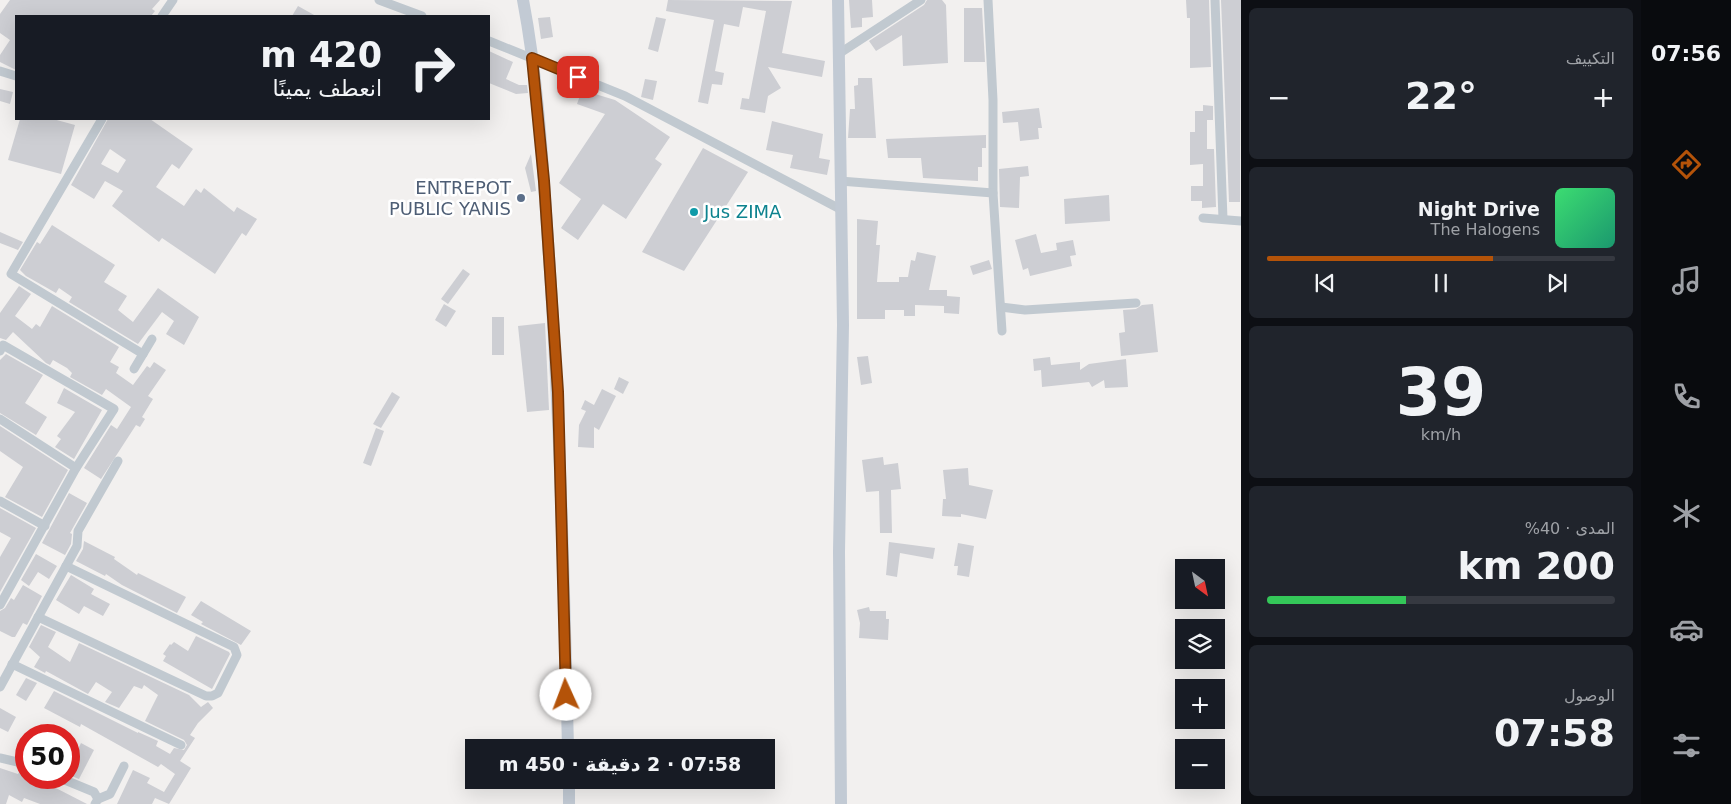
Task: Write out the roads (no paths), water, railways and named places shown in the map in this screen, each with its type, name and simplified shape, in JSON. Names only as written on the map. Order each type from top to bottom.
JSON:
[{"type":"main road","points":[[523,0],[532,58],[544,181],[558,392],[568,739]]},
{"type":"main road","points":[[838,0],[840,209],[844,325],[839,552],[841,804]]},
{"type":"main road","points":[[569,789],[569,804]]},
{"type":"street","points":[[163,15],[173,0]]},
{"type":"street","points":[[379,0],[419,15]]},
{"type":"street","points":[[840,53],[920,0]]},
{"type":"street","points":[[988,0],[993,100],[993,193],[1002,331]]},
{"type":"street","points":[[1215,0],[1223,220]]},
{"type":"street","points":[[490,41],[625,96],[840,209]]},
{"type":"street","points":[[0,71],[15,76]]},
{"type":"street","points":[[101,120],[11,274],[144,354]]},
{"type":"street","points":[[840,181],[993,193]]},
{"type":"street","points":[[1203,218],[1241,221]]},
{"type":"street","points":[[1001,306],[1025,310],[1136,303]]},
{"type":"street","points":[[134,369],[152,339]]},
{"type":"street","points":[[0,351],[3,345],[114,408],[76,468],[45,526],[3,592],[0,605]]},
{"type":"street","points":[[0,419],[76,468]]},
{"type":"street","points":[[0,687],[77,546],[78,531],[118,461]]},
{"type":"street","points":[[0,500],[45,526]]},
{"type":"street","points":[[38,616],[206,696],[212,696],[220,690],[237,655],[234,647],[66,566]]},
{"type":"street","points":[[12,664],[181,745]]},
{"type":"street","points":[[0,758],[15,761]]},
{"type":"street","points":[[80,789],[96,798],[110,794],[124,766]]},
{"type":"place","name":"ENTREPOT PUBLIC YANIS","points":[[521,198]]},
{"type":"place","name":"Jus ZIMA","points":[[694,212]]}]
